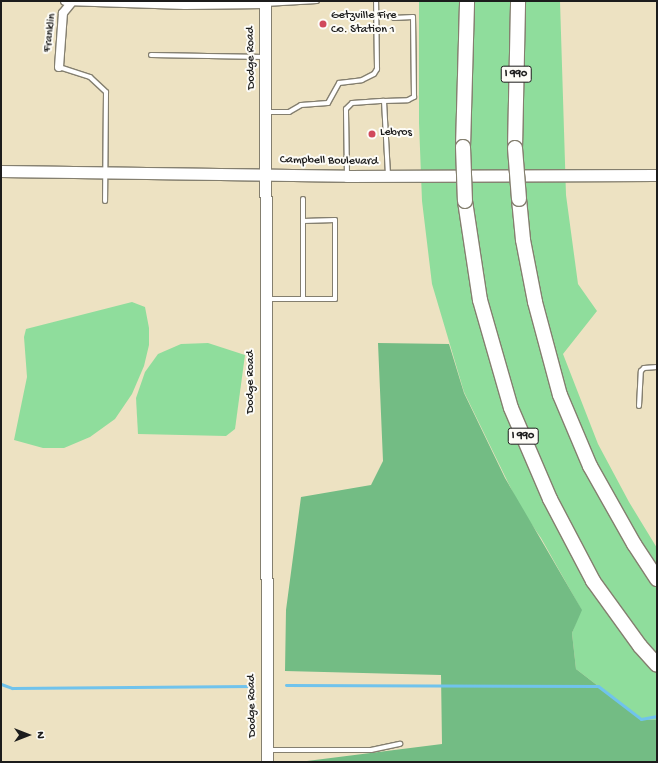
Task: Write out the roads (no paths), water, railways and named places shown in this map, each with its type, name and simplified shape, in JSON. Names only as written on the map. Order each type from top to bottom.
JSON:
[{"type":"highway","name":"I 990","points":[[467,1],[463,147],[465,202],[480,300],[511,408],[550,499],[593,581],[640,646],[657,665]]},
{"type":"highway","name":"I 990","points":[[518,1],[515,148],[523,240],[535,302],[560,395],[590,466],[634,544],[657,579]]},
{"type":"street","points":[[68,2],[265,2]]},
{"type":"street","name":"Franklin","points":[[59,67],[63,13],[68,2]]},
{"type":"street","name":"Dodge Road","points":[[265,2],[267,762]]},
{"type":"street","name":"Campbell Boulevard","points":[[1,171],[106,174],[266,173],[347,176],[657,175]]},
{"type":"lane","points":[[265,2],[317,1]]},
{"type":"lane","points":[[266,112],[289,112],[301,105],[328,103],[339,83],[368,79],[377,69],[376,1]]},
{"type":"lane","points":[[347,176],[346,109],[352,103],[408,100],[414,97],[413,17],[394,18]]},
{"type":"lane","points":[[151,55],[265,57]]},
{"type":"lane","points":[[59,67],[90,77],[106,92],[106,202]]},
{"type":"lane","points":[[384,101],[388,176]]},
{"type":"lane","points":[[302,299],[303,199]]},
{"type":"lane","points":[[265,299],[335,299],[335,220],[303,221]]},
{"type":"lane","points":[[639,406],[641,372],[644,368],[657,367]]},
{"type":"lane","points":[[267,750],[371,750],[400,744]]},
{"type":"waterway","points":[[1,684],[12,688],[251,686]]},
{"type":"waterway","points":[[286,685],[598,686],[641,719],[657,716]]},
{"type":"place","name":"Getzville Fire Co. Station 1","points":[[323,24]]},
{"type":"place","name":"Lebros","points":[[372,134]]}]
